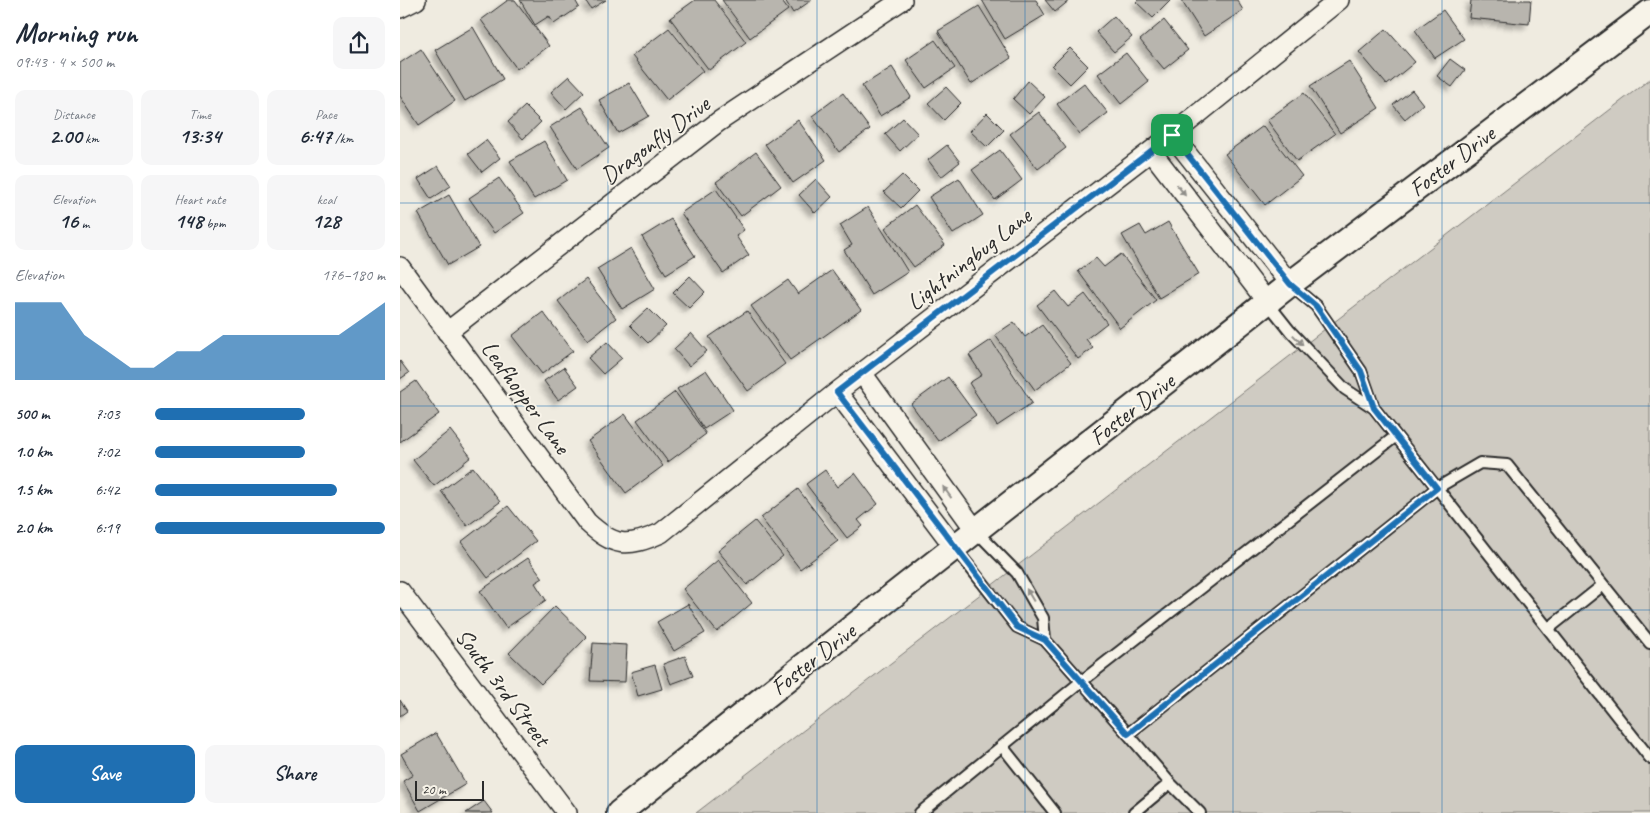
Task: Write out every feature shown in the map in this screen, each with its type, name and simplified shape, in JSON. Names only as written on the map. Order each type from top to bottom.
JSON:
[{"type":"street","points":[[400,8],[416,0]]},
{"type":"street","name":"Dragonfly Drive","points":[[447,332],[718,122],[902,0]]},
{"type":"street","name":"Lightningbug Lane","points":[[623,544],[642,542],[661,533],[837,392],[1172,135],[1340,0]]},
{"type":"street","name":"Foster Drive","points":[[619,813],[834,641],[1290,284],[1650,12]]},
{"type":"street","points":[[1172,135],[1290,284]]},
{"type":"street","points":[[1151,151],[1267,302]]},
{"type":"street","name":"Leafhopper Lane","points":[[400,267],[587,522],[603,536],[623,544]]},
{"type":"street","points":[[862,373],[976,531]]},
{"type":"street","points":[[837,392],[955,548]]},
{"type":"street","name":"South 3rd Street","points":[[400,591],[567,813]]},
{"type":"lane","points":[[1290,284],[1316,306],[1361,371],[1374,408]]},
{"type":"lane","points":[[1267,302],[1290,331],[1345,389],[1374,408],[1650,758]]},
{"type":"lane","points":[[920,813],[1082,681],[1396,436]]},
{"type":"lane","points":[[1128,734],[1437,488],[1480,463],[1507,465],[1650,644]]},
{"type":"lane","points":[[976,531],[1017,573],[1043,618],[1045,640]]},
{"type":"lane","points":[[955,548],[1017,627],[1045,640],[1170,783],[1200,813]]},
{"type":"lane","points":[[1548,629],[1603,585]]},
{"type":"lane","points":[[1002,746],[1055,813]]},
{"type":"lane","points":[[1134,813],[1170,783]]},
{"type":"shaded area","points":[[1650,79],[1650,813],[696,813]]},
{"type":"building","points":[[508,0],[515,0],[549,46],[517,69],[481,20]]},
{"type":"building","points":[[520,0],[575,0],[579,7],[554,24],[549,16],[535,25]]},
{"type":"building","points":[[585,0],[606,0],[591,9]]},
{"type":"building","points":[[695,0],[714,0],[746,42],[709,70],[670,18]]},
{"type":"building","points":[[722,0],[781,0],[788,10],[750,38]]},
{"type":"building","points":[[785,0],[812,0],[793,13]]},
{"type":"building","points":[[982,0],[1036,0],[1045,15],[1005,39]]},
{"type":"building","points":[[1045,0],[1070,0],[1055,12]]},
{"type":"building","points":[[1138,0],[1170,1],[1153,18],[1136,2]]},
{"type":"building","points":[[1181,0],[1237,0],[1243,10],[1204,36]]},
{"type":"building","points":[[1471,0],[1531,0],[1529,24],[1469,18]]},
{"type":"building","points":[[979,6],[1011,58],[971,84],[938,31]]},
{"type":"building","points":[[1443,10],[1464,39],[1435,58],[1415,30]]},
{"type":"building","points":[[1114,16],[1132,37],[1114,52],[1096,32]]},
{"type":"building","points":[[1164,20],[1188,50],[1164,69],[1140,40]]},
{"type":"building","points":[[473,27],[503,79],[465,101],[435,50]]},
{"type":"building","points":[[669,28],[703,71],[667,100],[632,56]]},
{"type":"building","points":[[1386,29],[1415,62],[1387,85],[1359,52]]},
{"type":"building","points":[[935,40],[955,68],[926,88],[906,60]]},
{"type":"building","points":[[1070,48],[1088,66],[1070,84],[1052,66]]},
{"type":"building","points":[[421,49],[455,101],[419,125],[400,96],[400,63]]},
{"type":"building","points":[[1126,53],[1149,82],[1121,104],[1098,74]]},
{"type":"building","points":[[1450,59],[1465,70],[1452,87],[1437,76]]},
{"type":"building","points":[[1349,61],[1379,108],[1340,133],[1310,86]]},
{"type":"building","points":[[892,67],[911,97],[880,116],[862,86]]},
{"type":"building","points":[[569,76],[584,92],[566,109],[551,92]]},
{"type":"building","points":[[1028,81],[1045,97],[1029,114],[1013,99]]},
{"type":"building","points":[[629,83],[649,116],[618,133],[599,100]]},
{"type":"building","points":[[1084,83],[1108,113],[1080,134],[1057,104]]},
{"type":"building","points":[[946,87],[961,103],[944,120],[928,103]]},
{"type":"building","points":[[1412,90],[1423,104],[1405,119],[1393,105]]},
{"type":"building","points":[[843,93],[870,129],[839,152],[812,116]]},
{"type":"building","points":[[1304,93],[1335,134],[1297,161],[1267,120]]},
{"type":"building","points":[[525,106],[541,122],[523,139],[508,122]]},
{"type":"building","points":[[582,107],[609,148],[577,169],[550,127]]},
{"type":"building","points":[[1039,112],[1066,148],[1038,169],[1010,134]]},
{"type":"building","points":[[987,113],[1004,130],[987,147],[970,131]]},
{"type":"building","points":[[903,118],[918,134],[900,151],[885,134]]},
{"type":"building","points":[[798,120],[826,160],[793,183],[765,144]]},
{"type":"building","points":[[1263,126],[1302,176],[1265,205],[1225,154]]},
{"type":"building","points":[[486,140],[500,158],[482,172],[468,154]]},
{"type":"building","points":[[544,141],[567,180],[534,199],[510,161]]},
{"type":"building","points":[[947,145],[960,162],[941,177],[928,160]]},
{"type":"building","points":[[1000,150],[1022,180],[995,200],[972,170]]},
{"type":"building","points":[[756,152],[781,186],[741,216],[716,182]]},
{"type":"building","points":[[438,166],[451,186],[431,199],[418,179]]},
{"type":"building","points":[[902,175],[918,191],[901,208],[884,192]]},
{"type":"building","points":[[499,178],[524,213],[494,233],[469,198]]},
{"type":"building","points":[[959,178],[983,215],[953,234],[929,197]]},
{"type":"building","points":[[816,179],[832,197],[815,213],[799,195]]},
{"type":"building","points":[[716,189],[744,230],[736,236],[749,255],[723,273],[681,213]]},
{"type":"building","points":[[449,195],[479,247],[448,265],[418,213]]},
{"type":"building","points":[[915,205],[945,245],[914,267],[885,228]]},
{"type":"building","points":[[868,207],[908,272],[872,295],[844,250],[852,245],[840,225]]},
{"type":"building","points":[[671,219],[695,256],[666,274],[642,237]]},
{"type":"building","points":[[1168,222],[1199,274],[1159,298],[1122,235],[1140,225],[1146,235]]},
{"type":"building","points":[[631,248],[655,289],[622,309],[597,269]]},
{"type":"building","points":[[1121,254],[1156,300],[1120,328],[1078,271],[1096,258],[1104,267]]},
{"type":"building","points":[[832,270],[861,310],[790,360],[751,306],[788,280],[798,294]]},
{"type":"building","points":[[690,276],[705,292],[689,308],[673,293]]},
{"type":"building","points":[[586,279],[616,318],[588,340],[558,301]]},
{"type":"building","points":[[1055,291],[1068,307],[1085,294],[1107,323],[1086,339],[1093,348],[1078,359],[1037,305]]},
{"type":"building","points":[[648,308],[666,326],[648,343],[630,325]]},
{"type":"building","points":[[747,311],[785,364],[748,391],[709,337]]},
{"type":"building","points":[[543,312],[573,351],[542,374],[512,336]]},
{"type":"building","points":[[1014,322],[1025,337],[1042,325],[1071,363],[1035,390],[995,335]]},
{"type":"building","points":[[691,333],[707,351],[689,366],[674,349]]},
{"type":"building","points":[[991,340],[1032,403],[997,426],[969,383],[982,375],[969,355]]},
{"type":"building","points":[[607,342],[622,358],[603,374],[588,358]]},
{"type":"building","points":[[400,361],[409,373],[400,379]]},
{"type":"building","points":[[564,367],[578,386],[558,400],[544,381]]},
{"type":"building","points":[[706,370],[733,410],[704,429],[677,389]]},
{"type":"building","points":[[948,377],[976,415],[938,441],[911,404]]},
{"type":"building","points":[[416,381],[439,414],[400,442],[400,392]]},
{"type":"building","points":[[675,392],[706,434],[668,462],[637,420]]},
{"type":"building","points":[[625,414],[663,466],[626,493],[588,441]]},
{"type":"building","points":[[450,430],[471,457],[434,486],[413,460]]},
{"type":"building","points":[[473,467],[500,502],[467,526],[441,491]]},
{"type":"building","points":[[825,470],[837,487],[855,473],[878,504],[858,520],[863,526],[847,538],[806,484]]},
{"type":"building","points":[[798,489],[838,541],[800,569],[761,518]]},
{"type":"building","points":[[508,506],[536,541],[488,578],[461,542]]},
{"type":"building","points":[[755,521],[783,556],[747,585],[718,551]]},
{"type":"building","points":[[528,558],[543,578],[535,583],[546,600],[506,628],[480,591]]},
{"type":"building","points":[[718,560],[752,603],[717,632],[683,589]]},
{"type":"building","points":[[688,604],[705,633],[674,651],[657,622]]},
{"type":"building","points":[[555,606],[587,637],[541,684],[509,653]]},
{"type":"building","points":[[593,643],[627,645],[625,682],[590,681]]},
{"type":"building","points":[[685,656],[693,676],[671,684],[663,664]]},
{"type":"building","points":[[655,665],[662,689],[638,696],[631,672]]},
{"type":"building","points":[[400,700],[407,711],[400,716]]},
{"type":"building","points":[[436,733],[466,784],[420,811],[403,781],[413,775],[401,754]]},
{"type":"building","points":[[484,801],[493,813],[466,813]]},
{"type":"route","points":[[1172,135],[1290,284],[1316,306],[1361,371],[1374,408],[1437,488],[1128,734],[1045,640],[1017,627],[837,392],[1172,135]]}]
